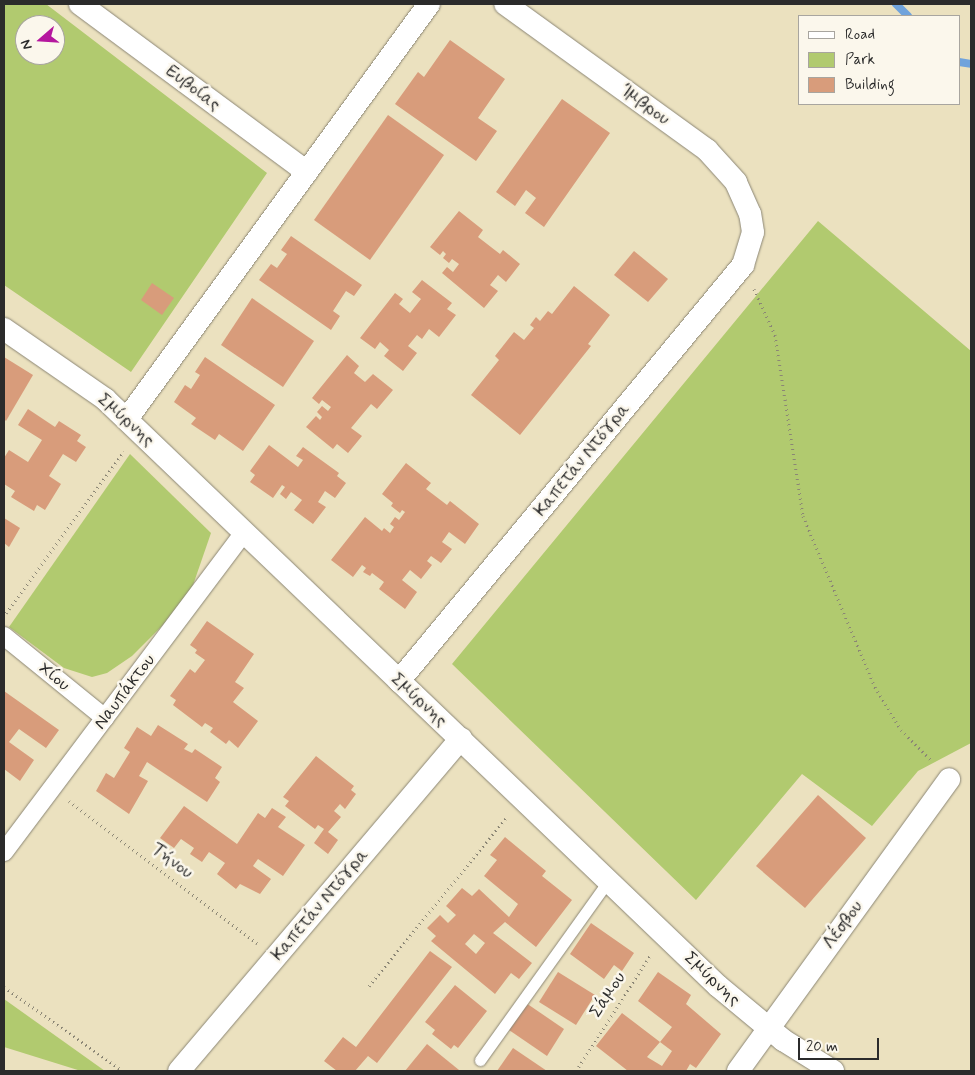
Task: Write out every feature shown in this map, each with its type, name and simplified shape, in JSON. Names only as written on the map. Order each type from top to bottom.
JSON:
[{"type":"street","name":"Ευβοίας","points":[[80,4],[307,172]]},
{"type":"street","points":[[133,425],[307,172],[429,4]]},
{"type":"street","name":"Ίμβρου","points":[[505,4],[707,150],[736,182],[750,214],[752,232]]},
{"type":"street","name":"Καπετάν Ντόγρα","points":[[399,682],[743,265],[752,232]]},
{"type":"street","name":"Σμύρνης","points":[[4,330],[105,399],[245,531],[399,682],[461,739],[663,934],[768,1029],[833,1071]]},
{"type":"street","name":"Ναυπάκτου","points":[[4,852],[245,531]]},
{"type":"street","name":"Χίου","points":[[4,636],[105,718]]},
{"type":"street","name":"Καπετάν Ντόγρα","points":[[178,1071],[461,739]]},
{"type":"street","name":"Λέσβου","points":[[738,1071],[949,779]]},
{"type":"lane","points":[[480,1060],[608,881]]},
{"type":"path","points":[[743,265],[775,335],[803,516],[875,687],[901,730],[949,779]]},
{"type":"path","points":[[4,616],[133,425]]},
{"type":"path","name":"Τήνου","points":[[52,788],[276,957]]},
{"type":"path","points":[[369,986],[522,798]]},
{"type":"path","name":"Σάμου","points":[[576,1071],[663,934]]},
{"type":"path","points":[[4,986],[123,1071]]},
{"type":"green space","points":[[4,4],[46,4],[60,15],[15,15],[15,65],[65,65],[65,19],[267,173],[131,372],[4,285]]},
{"type":"green space","points":[[818,221],[971,351],[971,743],[918,771],[872,826],[802,774],[696,900],[452,664]]},
{"type":"green space","points":[[130,454],[211,533],[192,588],[164,624],[132,656],[107,673],[92,677],[64,668],[9,627]]},
{"type":"green space","points":[[4,999],[105,1071],[81,1071],[4,1047]]},
{"type":"building","points":[[450,40],[505,79],[478,118],[497,131],[476,161],[395,104],[418,72],[424,77]]},
{"type":"building","points":[[562,99],[610,133],[544,227],[525,213],[536,198],[526,190],[515,206],[496,192]]},
{"type":"building","points":[[388,115],[444,155],[370,260],[314,220]]},
{"type":"building","points":[[459,211],[483,230],[478,237],[500,254],[503,250],[520,264],[506,282],[498,275],[490,285],[498,291],[484,308],[442,273],[447,267],[453,272],[459,264],[452,259],[449,263],[443,258],[446,254],[443,251],[440,255],[430,247]]},
{"type":"building","points":[[291,236],[362,285],[354,296],[346,291],[333,311],[340,316],[331,330],[259,280],[271,264],[277,268],[287,254],[281,250]]},
{"type":"building","points":[[634,251],[668,279],[648,302],[614,275]]},
{"type":"building","points":[[422,280],[452,303],[447,309],[456,315],[439,337],[429,329],[422,339],[417,335],[408,346],[417,353],[403,371],[384,356],[389,350],[380,342],[375,349],[360,338],[395,293],[403,299],[399,304],[410,313],[421,299],[412,292]]},
{"type":"building","points":[[152,283],[174,298],[162,315],[141,300]]},
{"type":"building","points":[[574,286],[610,315],[588,344],[591,346],[520,435],[471,395],[499,360],[495,356],[514,332],[524,340],[534,328],[530,325],[536,317],[540,321],[548,311],[552,314]]},
{"type":"building","points":[[252,298],[314,341],[283,387],[221,345]]},
{"type":"building","points":[[347,355],[359,366],[354,373],[365,382],[373,374],[393,390],[377,409],[371,404],[351,428],[362,436],[348,453],[337,444],[333,449],[306,427],[316,416],[320,420],[322,417],[317,412],[322,406],[328,411],[331,407],[322,400],[319,404],[312,398]]},
{"type":"building","points":[[4,357],[33,375],[6,421],[4,419]]},
{"type":"building","points":[[205,357],[275,405],[243,451],[219,434],[215,440],[191,424],[196,418],[174,402],[185,385],[191,389],[200,375],[195,372]]},
{"type":"building","points":[[28,409],[55,427],[59,421],[81,435],[77,441],[86,447],[76,462],[63,454],[49,476],[61,484],[45,510],[37,505],[34,511],[11,497],[15,491],[4,484],[4,458],[9,450],[28,462],[42,440],[18,425]]},
{"type":"building","points":[[269,445],[298,467],[303,460],[296,456],[303,447],[339,473],[337,476],[346,483],[335,498],[325,491],[318,502],[326,507],[313,524],[294,510],[302,500],[291,492],[286,499],[280,494],[285,487],[282,485],[273,498],[250,482],[255,475],[250,471]]},
{"type":"building","points":[[406,463],[431,483],[426,489],[447,505],[450,501],[479,524],[465,544],[449,532],[442,542],[452,549],[441,563],[431,556],[427,561],[432,565],[421,579],[410,570],[402,580],[417,592],[405,609],[379,589],[384,582],[372,573],[370,576],[363,572],[366,568],[362,565],[353,577],[331,560],[365,517],[382,531],[384,528],[390,533],[394,527],[390,524],[395,517],[399,520],[405,512],[402,510],[400,513],[391,506],[393,503],[382,494]]},
{"type":"building","points":[[4,518],[20,528],[9,547],[4,543]]},
{"type":"building","points":[[207,621],[254,654],[235,682],[244,688],[233,702],[258,721],[238,748],[229,740],[226,744],[210,732],[213,728],[205,723],[202,727],[173,705],[176,700],[170,696],[190,669],[195,673],[205,660],[195,653],[197,650],[190,645]]},
{"type":"building","points":[[4,691],[59,730],[46,748],[19,729],[9,742],[34,760],[20,781],[4,769]]},
{"type":"building","points":[[158,725],[188,744],[184,749],[192,753],[195,749],[222,767],[215,778],[220,782],[207,802],[147,762],[139,776],[148,781],[129,814],[96,791],[106,773],[114,778],[130,752],[124,748],[137,727],[151,736]]},
{"type":"building","points":[[316,756],[354,786],[351,790],[356,794],[345,809],[340,804],[334,811],[341,817],[328,832],[338,840],[328,854],[314,843],[324,829],[318,825],[315,829],[285,806],[289,801],[283,797]]},
{"type":"building","points":[[818,795],[866,838],[805,908],[756,866]]},
{"type":"building","points":[[184,806],[237,844],[258,813],[265,818],[272,808],[286,817],[278,827],[305,845],[283,876],[258,859],[253,866],[271,879],[260,894],[240,884],[236,889],[217,874],[225,863],[209,852],[202,862],[190,854],[194,848],[181,839],[174,848],[160,838]]},
{"type":"building","points":[[505,837],[546,871],[542,876],[572,900],[536,947],[505,922],[493,933],[532,963],[519,979],[511,973],[495,994],[431,941],[436,936],[427,928],[440,915],[448,923],[456,915],[446,906],[462,888],[472,896],[479,889],[509,917],[518,904],[484,876],[497,860],[490,855]],"holes":[[[474,934],[485,943],[476,954],[465,944]]]},
{"type":"building","points":[[591,923],[634,953],[622,971],[614,965],[604,979],[570,954]]},
{"type":"building","points":[[430,951],[452,967],[377,1063],[368,1056],[355,1071],[337,1071],[324,1061],[343,1037],[356,1047]]},
{"type":"building","points":[[558,972],[595,995],[576,1025],[539,1002]]},
{"type":"building","points":[[658,972],[691,995],[686,1004],[721,1034],[696,1068],[690,1064],[686,1071],[628,1071],[596,1046],[622,1013],[660,1042],[672,1027],[638,1001]],"holes":[[[660,1042],[672,1051],[662,1066],[647,1057]]]},
{"type":"building","points":[[455,985],[487,1011],[458,1048],[454,1045],[451,1049],[432,1034],[435,1030],[425,1022]]},
{"type":"building","points":[[526,1003],[564,1029],[547,1056],[509,1030]]},
{"type":"building","points":[[427,1044],[459,1070],[405,1071]]},
{"type":"building","points":[[513,1048],[547,1071],[497,1071]]},
{"type":"waterway","points":[[896,4],[907,15]]},
{"type":"waterway","points":[[960,62],[971,64]]}]
